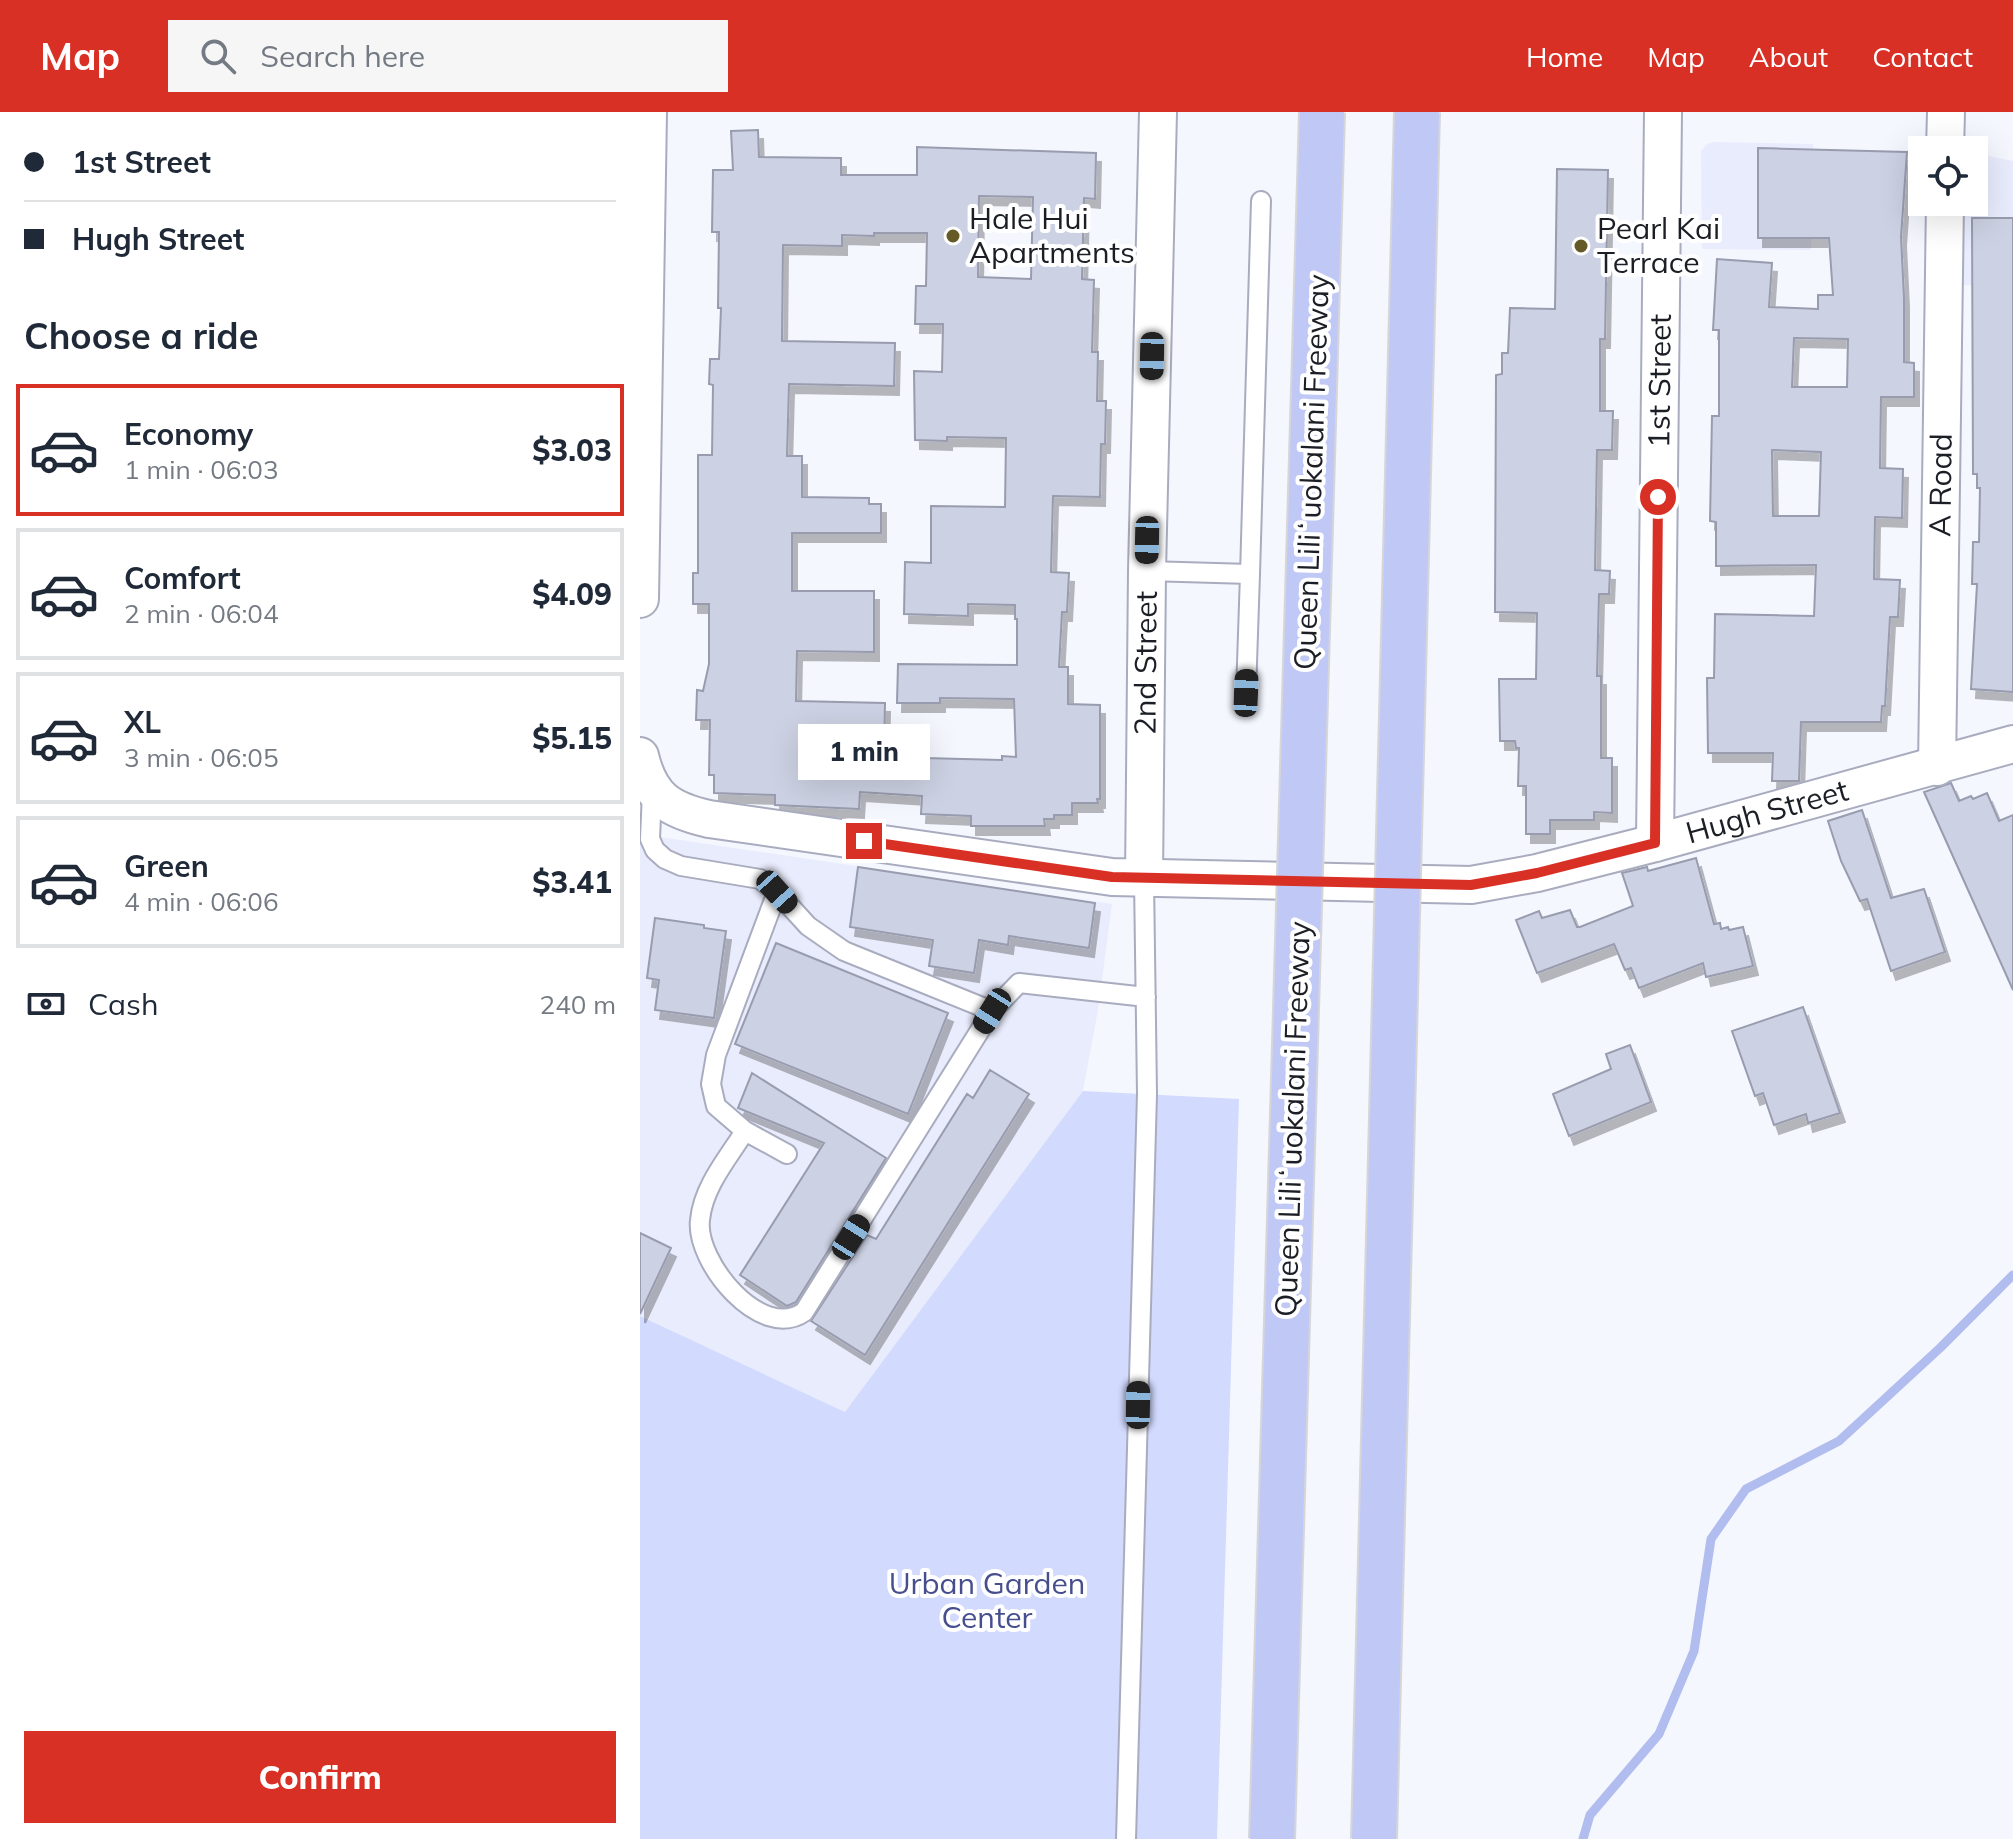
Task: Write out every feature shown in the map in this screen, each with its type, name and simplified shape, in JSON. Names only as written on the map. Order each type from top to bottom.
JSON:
[{"type":"highway","name":"Queen Liliʻuokalani Freeway","points":[[1272,1839],[1322,112]]},
{"type":"highway","points":[[1374,1839],[1417,112]]},
{"type":"street","points":[[640,599],[648,112]]},
{"type":"street","name":"2nd Street","points":[[1144,879],[1147,571],[1158,112]]},
{"type":"street","name":"1st Street","points":[[1655,843],[1663,112]]},
{"type":"street","points":[[1945,136],[1946,112]]},
{"type":"street","name":"A Road","points":[[1937,767],[1945,216]]},
{"type":"street","name":"Hugh Street","points":[[646,772],[661,800],[686,814],[1112,877],[1471,885],[1537,873],[1655,843],[2013,744]]},
{"type":"lane","points":[[1246,693],[1261,201]]},
{"type":"lane","points":[[1147,571],[1250,574]]},
{"type":"lane","points":[[646,772],[650,839],[655,850],[665,859],[681,866],[760,879],[777,892],[808,926],[844,951],[992,1011]]},
{"type":"lane","points":[[1126,1839],[1147,1094],[1144,879]]},
{"type":"lane","points":[[777,892],[716,1055],[711,1084],[716,1106],[745,1131],[787,1154]]},
{"type":"lane","points":[[745,1131],[703,1200],[699,1224],[704,1245],[720,1278],[733,1293],[770,1317],[794,1319],[804,1312],[992,1011],[1019,983],[1146,997]]},
{"type":"shaded area","points":[[1714,142],[1813,144],[1811,250],[1702,249],[1701,151]]},
{"type":"shaded area","points":[[1988,156],[2013,161],[2013,286],[1957,285],[1958,216],[1988,216]]},
{"type":"shaded area","points":[[640,834],[1112,904],[1098,1010],[1083,1091],[845,1412],[640,1316]]},
{"type":"green space","name":"Urban Garden Center","points":[[1083,1091],[1239,1099],[1217,1839],[640,1839],[640,1316],[845,1412]]},
{"type":"building","points":[[758,130],[759,157],[841,158],[841,175],[917,175],[917,147],[1096,153],[1095,199],[1084,198],[1082,279],[1094,280],[1092,352],[1098,352],[1097,401],[1106,401],[1100,497],[1053,496],[1051,572],[1069,573],[1067,612],[1062,612],[1059,667],[1068,667],[1068,704],[1100,705],[1098,803],[1072,803],[1072,815],[1054,815],[1054,819],[1044,819],[1045,826],[971,826],[971,816],[921,814],[922,796],[860,792],[859,809],[775,805],[775,795],[714,793],[714,775],[709,775],[710,720],[696,720],[697,690],[703,691],[709,664],[709,604],[693,604],[693,573],[698,573],[698,455],[712,455],[713,385],[709,384],[710,359],[719,359],[719,232],[712,232],[713,170],[733,170],[731,131]],"holes":[[[979,196],[1033,197],[1031,279],[978,277]],[[874,233],[927,233],[926,286],[916,286],[915,324],[943,324],[942,372],[914,371],[915,440],[1006,438],[1005,507],[931,506],[931,563],[905,562],[904,614],[968,616],[968,604],[1015,605],[1017,619],[1017,665],[898,664],[897,703],[940,703],[940,698],[1014,699],[1016,757],[1002,756],[1002,760],[924,758],[924,751],[884,749],[885,703],[796,701],[797,651],[874,652],[874,591],[792,591],[792,533],[881,533],[881,504],[869,504],[869,498],[802,497],[802,456],[787,456],[789,384],[894,386],[895,343],[782,341],[783,245],[842,246],[842,235],[874,236]]]},
{"type":"building","points":[[1758,148],[1907,152],[1901,237],[1904,362],[1914,363],[1914,397],[1881,397],[1880,468],[1903,469],[1902,518],[1875,517],[1874,579],[1900,580],[1898,617],[1890,617],[1885,706],[1882,706],[1881,722],[1801,722],[1799,781],[1772,781],[1773,753],[1708,753],[1707,678],[1714,678],[1715,614],[1814,616],[1816,565],[1716,566],[1716,522],[1710,521],[1712,416],[1719,416],[1719,330],[1713,330],[1717,259],[1772,263],[1769,307],[1818,309],[1818,295],[1833,295],[1829,238],[1758,238]],"holes":[[[1794,338],[1848,339],[1847,387],[1792,387]],[[1772,450],[1821,452],[1819,516],[1773,516]]]},
{"type":"building","points":[[1557,169],[1608,170],[1605,339],[1600,339],[1600,411],[1613,411],[1612,450],[1597,450],[1595,570],[1610,571],[1609,594],[1599,594],[1597,676],[1601,676],[1601,758],[1612,758],[1612,813],[1594,812],[1594,820],[1550,820],[1550,834],[1526,834],[1526,786],[1518,786],[1519,748],[1516,748],[1515,741],[1500,741],[1499,679],[1536,679],[1537,613],[1495,612],[1496,375],[1502,374],[1502,353],[1508,353],[1510,308],[1555,309]]},
{"type":"building","points":[[1972,218],[2013,218],[2013,692],[1971,689],[1977,584],[1972,584],[1973,542],[1979,542],[1980,488],[1977,488],[1977,474],[1973,474]]},
{"type":"building","points":[[1951,783],[1959,801],[1987,793],[1999,821],[2013,815],[2013,990],[1924,792]]},
{"type":"building","points":[[1862,810],[1891,898],[1924,889],[1945,952],[1891,971],[1867,899],[1860,901],[1841,861],[1828,821]]},
{"type":"building","points":[[1696,858],[1714,924],[1720,923],[1721,929],[1728,927],[1729,930],[1743,927],[1753,966],[1706,977],[1703,963],[1639,988],[1631,968],[1625,970],[1614,944],[1537,973],[1516,920],[1539,911],[1542,918],[1570,910],[1577,927],[1580,927],[1633,906],[1622,873],[1647,867],[1648,871]]},
{"type":"building","points":[[858,867],[1095,903],[1089,948],[1009,936],[1008,945],[979,940],[974,973],[929,966],[933,940],[850,927]]},
{"type":"building","points":[[655,918],[726,931],[714,1018],[655,1010],[659,980],[647,978]]},
{"type":"building","points":[[776,943],[948,1013],[908,1114],[735,1044]]},
{"type":"building","points":[[1803,1007],[1840,1113],[1808,1123],[1806,1114],[1774,1125],[1763,1093],[1755,1096],[1732,1031]]},
{"type":"building","points":[[1630,1045],[1651,1102],[1569,1136],[1553,1094],[1611,1069],[1606,1054]]},
{"type":"building","points":[[990,1070],[1029,1094],[865,1355],[811,1321],[867,1235],[876,1239],[967,1094],[973,1098]]},
{"type":"building","points":[[752,1073],[886,1158],[796,1302],[787,1306],[740,1275],[824,1143],[738,1108]]},
{"type":"building","points":[[640,1233],[671,1248],[640,1314]]},
{"type":"waterway","points":[[1583,1839],[1590,1815],[1659,1734],[1694,1651],[1711,1539],[1746,1489],[1839,1441],[1940,1348],[2013,1275]]},
{"type":"place","name":"Hale Hui Apartments","points":[[953,236]]},
{"type":"place","name":"Pearl Kai Terrace","points":[[1581,246]]},
{"type":"route","points":[[864,841],[1112,877],[1471,885],[1537,873],[1655,843],[1658,497]]}]
